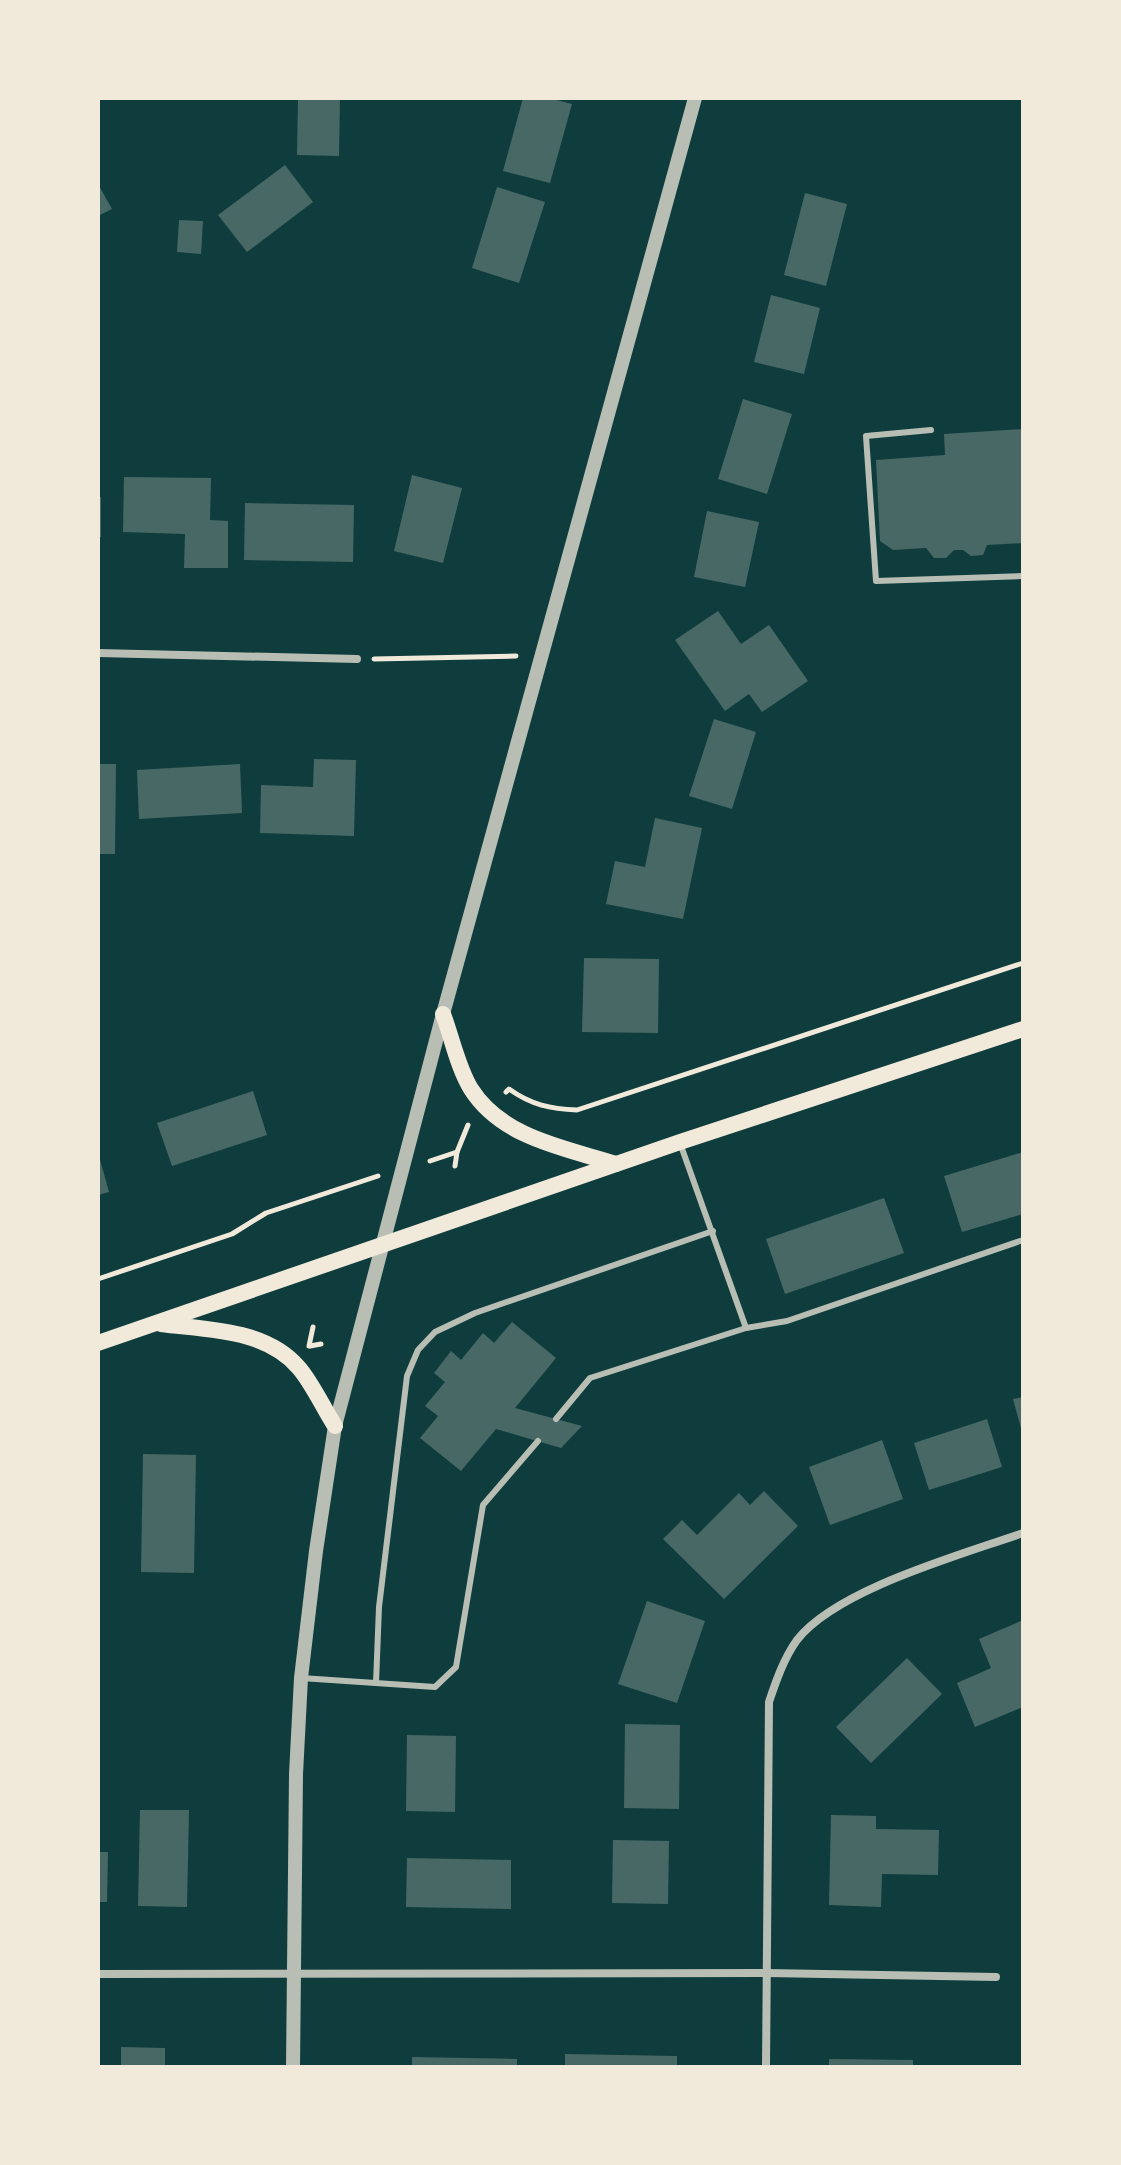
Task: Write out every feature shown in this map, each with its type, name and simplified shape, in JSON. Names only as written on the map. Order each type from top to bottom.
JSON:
[{"type":"main road","points":[[443,1014],[471,1088],[486,1108],[520,1134],[616,1164]]},
{"type":"main road","points":[[98,1343],[680,1142],[1023,1029]]},
{"type":"main road","points":[[156,1323],[251,1336],[272,1347],[299,1368],[335,1426]]},
{"type":"street","points":[[293,2067],[296,1774],[301,1678],[335,1426],[443,1014],[695,98]]},
{"type":"street","points":[[98,653],[357,659]]},
{"type":"street","points":[[766,2067],[769,1702],[780,1672],[797,1641],[821,1616],[895,1578],[1023,1533]]},
{"type":"street","points":[[98,1974],[767,1973],[996,1977]]},
{"type":"lane","points":[[931,430],[866,436],[876,581],[1023,576]]},
{"type":"lane","points":[[680,1142],[746,1328]]},
{"type":"lane","points":[[376,1683],[379,1607],[404,1397],[407,1376],[418,1350],[435,1332],[475,1313],[713,1231]]},
{"type":"lane","points":[[556,1419],[590,1378],[746,1328],[787,1321],[1023,1240]]},
{"type":"lane","points":[[301,1678],[435,1687],[456,1667],[483,1505],[538,1441]]},
{"type":"path","points":[[357,659],[541,655]]},
{"type":"path","points":[[501,1096],[509,1089],[554,1110],[577,1110],[1023,963]]},
{"type":"path","points":[[455,1166],[468,1123],[476,1117]]},
{"type":"path","points":[[433,1160],[457,1152]]},
{"type":"path","points":[[98,1279],[232,1234],[266,1213],[328,1192]]},
{"type":"path","points":[[309,1347],[313,1327]]},
{"type":"building","points":[[298,98],[340,98],[339,156],[297,155]]},
{"type":"building","points":[[523,98],[549,98],[572,104],[550,183],[503,171]]},
{"type":"building","points":[[285,165],[313,202],[247,252],[218,215]]},
{"type":"building","points":[[98,184],[112,209],[98,216]]},
{"type":"building","points":[[497,187],[545,202],[519,283],[472,268]]},
{"type":"building","points":[[805,193],[847,204],[826,286],[784,275]]},
{"type":"building","points":[[179,220],[203,221],[201,254],[177,252]]},
{"type":"building","points":[[771,295],[820,308],[804,374],[754,362]]},
{"type":"building","points":[[743,399],[792,414],[767,494],[718,479]]},
{"type":"building","points":[[1023,429],[1023,543],[987,545],[983,555],[971,556],[963,550],[954,550],[946,558],[934,558],[926,548],[893,550],[880,541],[876,460],[945,455],[944,434]]},
{"type":"building","points":[[412,475],[462,488],[443,563],[394,551]]},
{"type":"building","points":[[124,477],[211,478],[210,520],[228,521],[228,568],[184,568],[185,534],[123,532]]},
{"type":"building","points":[[98,497],[101,497],[101,537],[98,537]]},
{"type":"building","points":[[245,503],[354,505],[353,562],[244,560]]},
{"type":"building","points":[[707,511],[759,522],[745,587],[694,577]]},
{"type":"building","points":[[718,611],[741,644],[769,625],[808,681],[762,712],[749,694],[725,711],[675,640]]},
{"type":"building","points":[[714,719],[756,732],[732,809],[689,796]]},
{"type":"building","points":[[314,759],[356,760],[354,836],[260,833],[261,785],[313,787]]},
{"type":"building","points":[[98,764],[116,764],[115,854],[98,854]]},
{"type":"building","points":[[240,764],[242,813],[139,819],[137,770]]},
{"type":"building","points":[[655,818],[702,828],[683,919],[606,904],[615,861],[645,867]]},
{"type":"building","points":[[584,958],[659,959],[658,1033],[582,1032]]},
{"type":"building","points":[[253,1091],[267,1135],[172,1166],[157,1123]]},
{"type":"building","points":[[1023,1152],[1023,1214],[962,1232],[944,1176]]},
{"type":"building","points":[[98,1157],[109,1192],[98,1195]]},
{"type":"building","points":[[884,1198],[904,1253],[785,1294],[766,1239]]},
{"type":"building","points":[[512,1322],[556,1358],[515,1408],[582,1426],[561,1448],[496,1429],[461,1471],[420,1438],[438,1416],[425,1406],[445,1382],[434,1373],[451,1351],[461,1360],[483,1333],[494,1343]]},
{"type":"building","points":[[1023,1397],[1023,1432],[1022,1432],[1013,1399]]},
{"type":"building","points":[[987,1419],[1002,1467],[929,1490],[914,1443]]},
{"type":"building","points":[[882,1440],[903,1499],[830,1525],[809,1467]]},
{"type":"building","points":[[143,1454],[196,1455],[194,1573],[141,1572]]},
{"type":"building","points":[[764,1491],[798,1526],[724,1599],[663,1539],[682,1520],[697,1535],[739,1493],[750,1505]]},
{"type":"building","points":[[647,1601],[705,1621],[677,1703],[618,1684]]},
{"type":"building","points":[[1023,1620],[1023,1707],[975,1727],[957,1683],[991,1668],[979,1639]]},
{"type":"building","points":[[907,1658],[942,1694],[871,1763],[836,1727]]},
{"type":"building","points":[[625,1724],[680,1725],[679,1809],[624,1808]]},
{"type":"building","points":[[407,1735],[456,1736],[455,1812],[406,1811]]},
{"type":"building","points":[[140,1810],[189,1810],[187,1907],[138,1906]]},
{"type":"building","points":[[831,1815],[876,1816],[876,1829],[939,1830],[938,1875],[882,1874],[881,1907],[829,1905]]},
{"type":"building","points":[[613,1840],[669,1841],[668,1904],[612,1903]]},
{"type":"building","points":[[98,1852],[108,1852],[107,1902],[98,1902]]},
{"type":"building","points":[[407,1858],[511,1860],[511,1909],[406,1907]]},
{"type":"building","points":[[121,2047],[165,2048],[165,2067],[121,2067]]},
{"type":"building","points":[[565,2054],[677,2056],[677,2067],[565,2067]]},
{"type":"building","points":[[412,2057],[517,2059],[517,2067],[412,2067]]},
{"type":"building","points":[[829,2059],[913,2060],[913,2067],[829,2067]]}]
